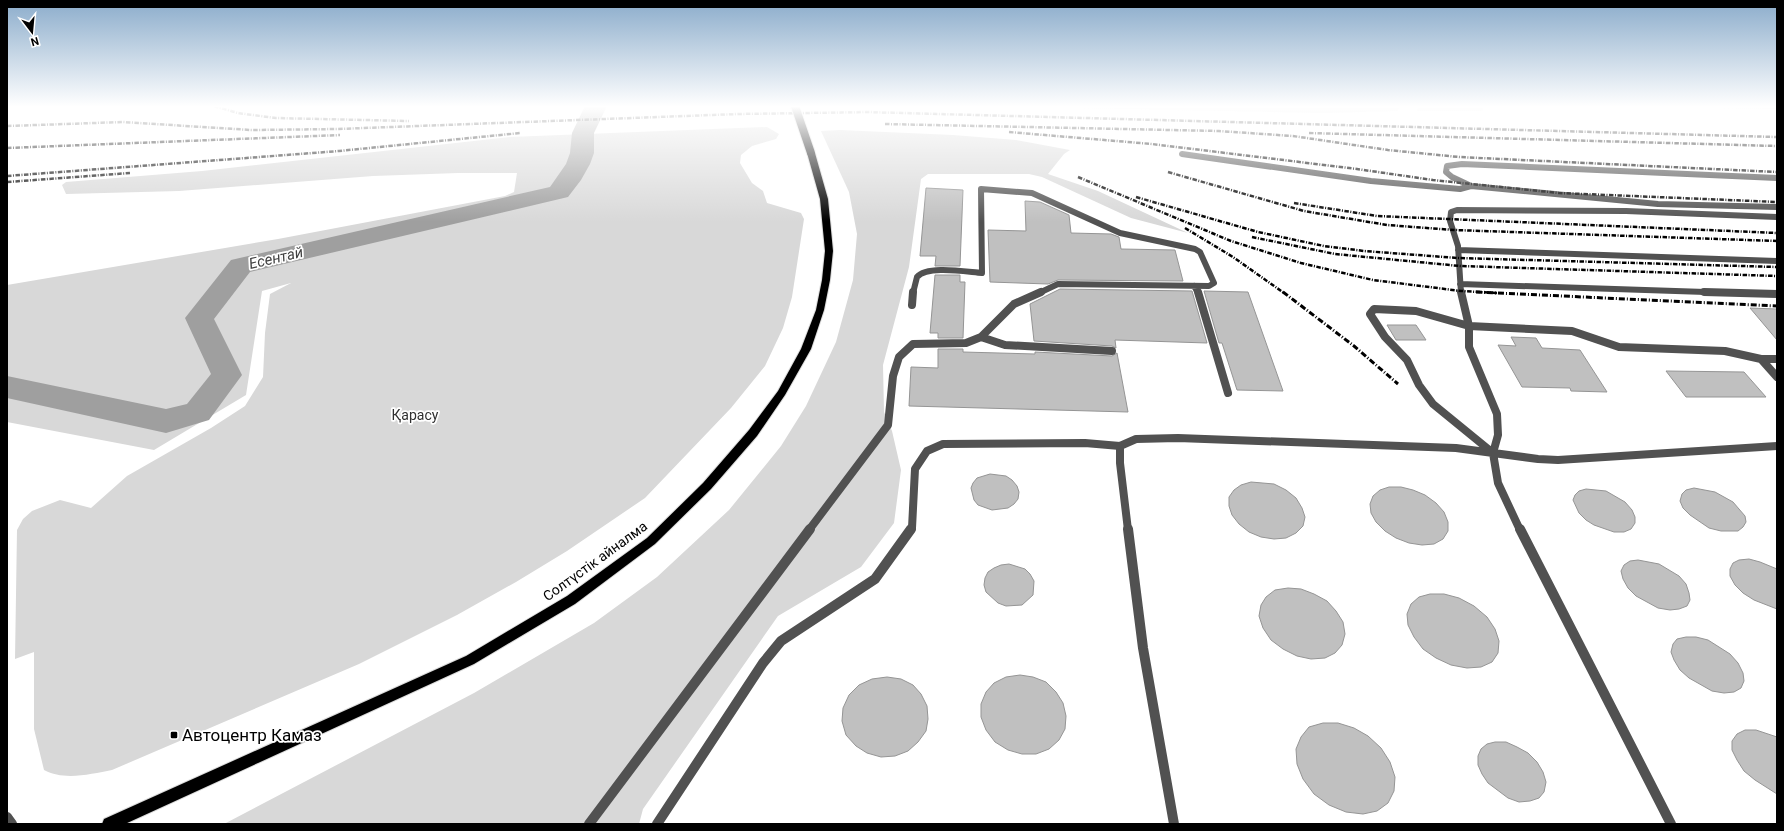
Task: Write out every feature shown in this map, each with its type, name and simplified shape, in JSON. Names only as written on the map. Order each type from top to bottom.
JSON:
[{"type":"main road","name":"Солтүстік айналма","points":[[109,824],[470,660],[570,600],[651,541],[707,486],[753,433],[782,393],[806,349],[820,310],[826,280],[828,251],[824,199],[808,145]]},
{"type":"lane","points":[[1182,154],[1371,181],[1460,189],[1470,186],[1658,204],[1777,207]]},
{"type":"lane","points":[[1470,186],[1446,172],[1447,166],[1462,164],[1777,178]]},
{"type":"lane","points":[[589,824],[888,425],[893,376],[899,357],[913,344],[966,343],[981,337],[1014,304],[1058,284],[1209,286],[1214,283],[1200,252],[1195,249],[1120,232],[1032,193],[981,189],[982,273],[930,271],[919,275],[916,281],[912,305]]},
{"type":"lane","points":[[1671,824],[1512,514],[1498,483],[1493,453],[1498,434],[1497,414],[1469,347],[1469,326],[1460,284],[1458,250],[1454,230],[1450,221],[1451,212],[1457,210],[1626,211],[1777,217]]},
{"type":"lane","points":[[1458,250],[1777,261]]},
{"type":"lane","points":[[1460,284],[1777,294]]},
{"type":"lane","points":[[1194,286],[1200,295],[1228,393]]},
{"type":"lane","points":[[1493,453],[1433,404],[1419,385],[1407,360],[1385,337],[1370,314],[1374,309],[1416,311],[1469,326],[1572,331],[1619,348],[1725,351],[1761,359],[1777,359]]},
{"type":"lane","points":[[981,337],[1005,345],[1112,351]]},
{"type":"lane","points":[[1761,359],[1777,377]]},
{"type":"lane","points":[[657,824],[763,663],[781,641],[876,578],[912,528],[915,469],[927,451],[943,444],[1085,443],[1120,446],[1136,439],[1178,438],[1456,448],[1538,459],[1558,460],[1777,446]]},
{"type":"lane","points":[[1120,446],[1120,463],[1143,648],[1174,824]]},
{"type":"lane","points":[[7,817],[12,824]]},
{"type":"green space","name":"Қарасу","points":[[440,145],[756,145],[752,146],[741,155],[740,163],[752,183],[763,191],[767,203],[801,213],[804,219],[792,297],[783,328],[765,366],[731,408],[645,498],[567,551],[516,582],[457,615],[359,664],[112,770],[78,776],[60,775],[44,770],[34,729],[34,652],[15,659],[17,530],[23,519],[32,511],[60,500],[91,508],[127,476],[211,428],[245,406],[263,377],[265,333],[270,294],[291,283],[262,291],[246,395],[154,450],[7,422],[7,285],[278,239],[505,196],[514,192],[517,173],[458,173],[373,176],[179,191],[66,194],[62,185],[66,182],[202,171]]},
{"type":"green space","points":[[827,145],[1042,145],[1070,150],[1064,154],[1048,174],[1098,191],[1188,233],[1131,218],[1042,177],[1029,174],[928,174],[921,179],[909,267],[883,365],[884,412],[892,431],[901,470],[894,523],[861,567],[778,616],[643,809],[639,824],[224,824],[474,693],[594,623],[657,577],[729,510],[781,446],[806,406],[836,342],[853,280],[857,234],[849,192]]},
{"type":"building","points":[[926,188],[963,190],[960,266],[935,266],[936,256],[920,256]]},
{"type":"building","points":[[1025,201],[1040,202],[1069,215],[1071,233],[1111,234],[1119,237],[1121,249],[1175,250],[1183,281],[1058,280],[1048,284],[990,282],[988,230],[1026,231]]},
{"type":"building","points":[[935,275],[960,275],[960,282],[965,282],[963,338],[938,338],[938,333],[930,333]]},
{"type":"building","points":[[1060,289],[1192,291],[1207,343],[1115,340],[1116,348],[1112,346],[1034,341],[1030,304]]},
{"type":"building","points":[[1204,291],[1248,292],[1283,391],[1237,390],[1222,343],[1219,343]]},
{"type":"building","points":[[1750,308],[1777,309],[1777,340]]},
{"type":"building","points":[[1387,325],[1416,325],[1426,340],[1396,340]]},
{"type":"building","points":[[1511,337],[1536,338],[1542,348],[1580,350],[1607,392],[1571,391],[1570,388],[1522,387],[1498,345],[1516,346]]},
{"type":"building","points":[[938,349],[963,349],[963,352],[1035,354],[1035,352],[1112,356],[1117,353],[1128,412],[909,406],[911,367],[938,368]]},
{"type":"building","points":[[1666,371],[1744,372],[1766,397],[1686,397]]},
{"type":"building","points":[[990,474],[1006,476],[1017,486],[1019,492],[1018,499],[1008,508],[992,510],[978,505],[974,500],[971,488],[973,483],[977,478]]},
{"type":"building","points":[[1251,482],[1274,484],[1286,490],[1296,498],[1305,517],[1303,526],[1296,533],[1286,538],[1274,539],[1261,537],[1249,532],[1239,524],[1232,515],[1229,506],[1229,497],[1234,490],[1241,485]]},
{"type":"building","points":[[1389,487],[1401,487],[1413,490],[1425,495],[1436,503],[1444,512],[1448,522],[1448,531],[1443,539],[1434,544],[1422,545],[1409,543],[1396,538],[1385,531],[1376,522],[1371,513],[1370,504],[1373,496],[1380,490]]},
{"type":"building","points":[[1694,488],[1715,492],[1733,502],[1745,516],[1746,522],[1743,527],[1738,531],[1721,531],[1709,528],[1690,515],[1683,508],[1680,501],[1682,494],[1686,490]]},
{"type":"building","points":[[1586,489],[1606,491],[1625,502],[1632,510],[1635,517],[1635,523],[1631,529],[1624,532],[1614,532],[1594,525],[1586,520],[1579,513],[1573,500],[1579,491]]},
{"type":"building","points":[[1749,559],[1777,569],[1777,609],[1754,600],[1743,593],[1735,585],[1730,576],[1730,569],[1733,563],[1739,560]]},
{"type":"building","points":[[1638,560],[1659,564],[1679,576],[1686,584],[1689,593],[1690,600],[1687,606],[1670,610],[1658,608],[1636,596],[1628,588],[1621,571],[1624,565],[1630,561]]},
{"type":"building","points":[[1009,564],[1025,569],[1034,581],[1033,595],[1022,605],[1006,606],[998,603],[986,592],[984,585],[988,572],[1001,565]]},
{"type":"building","points":[[1288,588],[1301,589],[1314,594],[1327,601],[1336,611],[1343,622],[1345,634],[1342,645],[1335,653],[1325,658],[1311,659],[1297,656],[1283,649],[1271,640],[1263,628],[1259,616],[1261,605],[1266,597],[1275,590]]},
{"type":"building","points":[[1430,594],[1444,594],[1459,598],[1474,606],[1487,617],[1495,629],[1499,641],[1498,653],[1492,662],[1481,667],[1467,668],[1451,665],[1436,658],[1423,649],[1414,637],[1408,625],[1407,614],[1411,604],[1419,597]]},
{"type":"building","points":[[1696,637],[1708,640],[1730,654],[1738,663],[1743,673],[1744,681],[1741,688],[1734,692],[1724,693],[1712,691],[1689,678],[1680,670],[1671,652],[1673,644],[1677,639]]},
{"type":"building","points":[[1020,675],[1033,677],[1046,682],[1056,692],[1063,703],[1066,716],[1065,729],[1059,740],[1049,749],[1036,754],[1022,754],[1008,750],[995,742],[986,730],[981,717],[981,704],[986,692],[994,683],[1006,677]]},
{"type":"building","points":[[887,677],[901,679],[913,685],[921,694],[927,706],[928,719],[926,731],[918,742],[908,751],[895,756],[881,757],[867,753],[856,746],[846,735],[842,721],[843,708],[849,695],[859,685],[872,679]]},
{"type":"building","points":[[1323,723],[1338,723],[1354,728],[1368,736],[1381,748],[1390,762],[1395,777],[1394,791],[1388,803],[1377,811],[1363,814],[1346,812],[1329,805],[1314,794],[1303,779],[1297,764],[1296,749],[1301,737],[1309,727]]},
{"type":"building","points":[[1745,730],[1756,730],[1777,737],[1777,794],[1744,771],[1732,750],[1732,741],[1737,734]]},
{"type":"building","points":[[1506,742],[1517,747],[1528,753],[1537,762],[1543,772],[1546,782],[1544,792],[1539,798],[1519,802],[1508,798],[1488,783],[1478,765],[1478,756],[1481,749],[1487,744]]},
{"type":"waterway","name":"Есентай","points":[[7,387],[166,421],[198,412],[227,375],[199,318],[241,266],[559,192],[569,180],[578,164],[582,153],[582,145]]},
{"type":"railway","points":[[7,148],[89,145]]},
{"type":"railway","points":[[7,176],[339,151],[402,145]]},
{"type":"railway","points":[[1158,145],[1357,169],[1433,180],[1559,193],[1777,202]]},
{"type":"railway","points":[[1353,145],[1459,157],[1777,172]]},
{"type":"railway","points":[[1733,145],[1777,146]]},
{"type":"railway","points":[[1168,172],[1304,211],[1387,225],[1454,230],[1777,241]]},
{"type":"railway","points":[[7,182],[130,173]]},
{"type":"railway","points":[[1078,177],[1231,241],[1301,263],[1373,280],[1461,291],[1494,293]]},
{"type":"railway","points":[[1136,197],[1258,232],[1324,246],[1364,251],[1458,258],[1777,267]]},
{"type":"railway","points":[[1294,203],[1377,216],[1777,233]]},
{"type":"railway","points":[[1185,228],[1233,257],[1284,293]]},
{"type":"railway","points":[[1252,237],[1335,254],[1460,266],[1777,276]]},
{"type":"railway","points":[[1283,292],[1354,346],[1398,384]]},
{"type":"railway","points":[[1476,292],[1494,293]]},
{"type":"railway","points":[[1494,293],[1777,306]]},
{"type":"place","name":"Автоцентр Камаз","points":[[174,735]]}]
